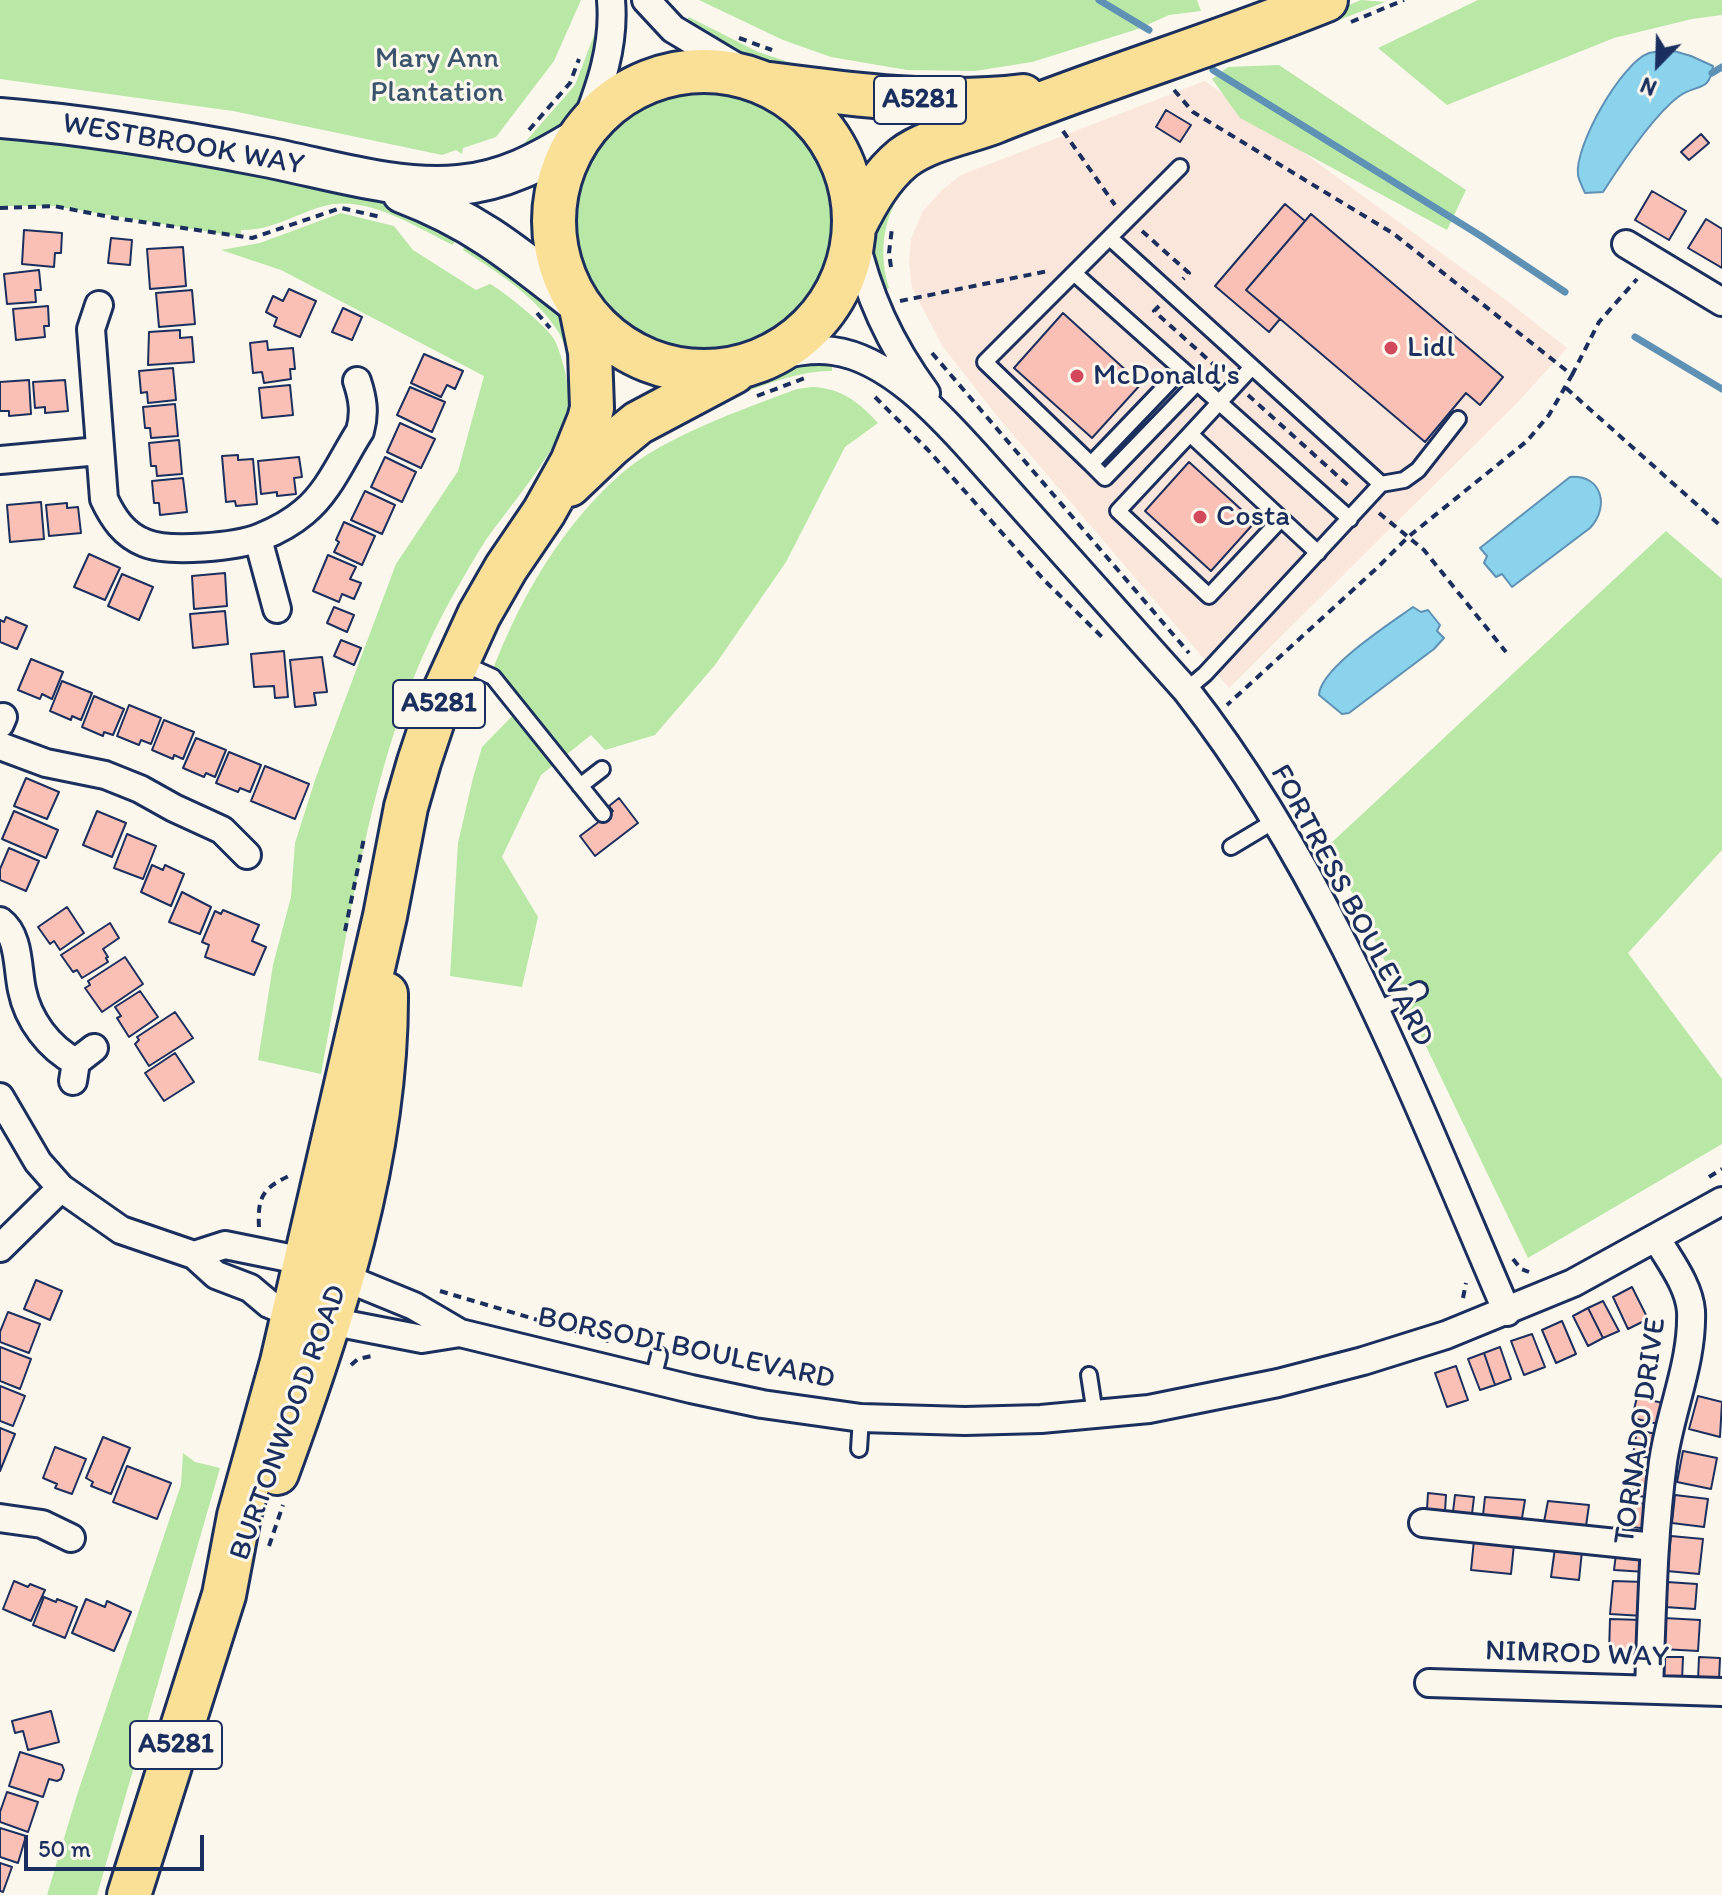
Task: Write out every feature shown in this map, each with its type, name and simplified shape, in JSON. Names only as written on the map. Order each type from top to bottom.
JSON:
[{"type":"main road","name":"A5281","points":[[854,230],[868,200],[886,174],[914,151],[1067,107],[1326,0]]},
{"type":"main road","name":"A5281","points":[[768,72],[832,142],[850,183],[854,230],[849,260],[840,285],[810,328],[754,374],[701,371],[654,363],[613,341],[579,306],[559,264],[552,221],[559,178],[580,134],[611,102],[645,82],[683,72],[722,71],[768,72],[913,100],[1008,97],[1067,107]]},
{"type":"main road","name":"BURTONWOOD ROAD","points":[[312,1318],[304,1261],[385,916],[406,807],[438,705],[479,615],[572,462],[592,408],[590,352],[579,306]]},
{"type":"main road","name":"BURTONWOOD ROAD","points":[[544,512],[581,472],[638,423],[754,374]]},
{"type":"main road","name":"BURTONWOOD ROAD","points":[[129,1895],[224,1595],[239,1516],[312,1318],[342,1278],[372,1152],[383,1059],[385,916]]},
{"type":"street","points":[[580,134],[608,60],[612,34],[611,0]]},
{"type":"street","points":[[646,0],[673,29],[768,72]]},
{"type":"street","name":"WESTBROOK WAY","points":[[0,118],[154,137],[364,178],[440,186],[481,182],[515,174],[580,134]]},
{"type":"street","name":"WESTBROOK WAY","points":[[364,178],[470,223],[519,256],[579,306]]},
{"type":"street","name":"FORTRESS BOULEVARD","points":[[854,230],[868,289],[907,367],[950,426],[1186,690],[1217,730],[1276,820],[1376,1010],[1507,1312]]},
{"type":"street","points":[[1626,244],[1722,302]]},
{"type":"street","points":[[100,303],[91,329],[104,499],[116,522],[135,539],[155,546],[185,549],[258,539],[287,525],[306,511],[321,495],[360,431],[363,398],[355,379]]},
{"type":"street","name":"FORTRESS BOULEVARD","points":[[754,374],[790,353],[844,353],[863,360],[909,389],[950,426]]},
{"type":"street","points":[[0,460],[99,451]]},
{"type":"street","points":[[258,539],[277,609]]},
{"type":"street","points":[[0,746],[46,763],[105,775],[140,789],[222,830],[248,857]]},
{"type":"street","points":[[0,921],[13,936],[22,994],[32,1019],[58,1053],[81,1064]]},
{"type":"street","points":[[0,1097],[38,1162],[61,1188],[121,1230],[194,1255]]},
{"type":"street","points":[[0,1248],[61,1188]]},
{"type":"street","name":"BORSODI BOULEVARD","points":[[460,1333],[414,1306],[304,1261],[225,1245],[194,1255],[216,1275],[250,1288],[269,1304],[312,1318],[422,1339],[460,1333],[656,1367],[762,1404],[861,1418],[965,1421],[1149,1409],[1278,1383],[1363,1361],[1446,1335],[1573,1283],[1722,1201]]},
{"type":"street","name":"TORNADO DRIVE","points":[[1649,1689],[1655,1547],[1663,1460],[1689,1348],[1691,1308],[1685,1289],[1657,1239]]},
{"type":"street","points":[[0,1518],[42,1524],[75,1539]]},
{"type":"street","points":[[1423,1523],[1655,1547]]},
{"type":"street","name":"NIMROD WAY","points":[[1429,1683],[1722,1692]]},
{"type":"lane","points":[[1180,167],[985,362],[1105,478],[1197,383]]},
{"type":"lane","points":[[1110,238],[1381,484]]},
{"type":"lane","points":[[1075,274],[1350,519]]},
{"type":"lane","points":[[1252,367],[1118,511],[1209,596],[1281,519]]},
{"type":"lane","points":[[1091,464],[1182,369]]},
{"type":"lane","points":[[1186,690],[1205,674],[1381,484],[1404,480],[1418,470],[1458,419]]},
{"type":"lane","points":[[1190,434],[1318,553]]},
{"type":"lane","points":[[458,661],[493,677],[603,814]]},
{"type":"lane","points":[[580,786],[602,769]]},
{"type":"lane","points":[[1231,847],[1276,820]]},
{"type":"lane","points":[[1376,1010],[1419,990]]},
{"type":"lane","points":[[1089,1375],[1095,1414]]},
{"type":"lane","points":[[859,1449],[861,1418]]},
{"type":"path","points":[[728,33],[768,72]]},
{"type":"path","points":[[524,135],[570,83],[581,54]]},
{"type":"path","points":[[1170,85],[1193,112],[1394,234],[1572,375]]},
{"type":"path","points":[[1067,107],[1115,205],[1129,219]]},
{"type":"path","points":[[0,208],[54,206],[252,238],[341,208],[386,219]]},
{"type":"path","points":[[892,276],[889,253],[895,219]]},
{"type":"path","points":[[1227,705],[1408,537],[1527,441],[1566,388],[1599,322],[1635,284],[1648,259]]},
{"type":"path","points":[[901,301],[1054,270]]},
{"type":"path","points":[[896,288],[907,313]]},
{"type":"path","points":[[929,350],[1186,648]]},
{"type":"path","points":[[754,374],[791,381],[813,376]]},
{"type":"path","points":[[1566,388],[1722,527]]},
{"type":"path","points":[[872,395],[928,450],[1045,581],[1112,647]]},
{"type":"path","points":[[1408,537],[1424,550],[1506,652]]},
{"type":"path","points":[[259,1233],[259,1203],[263,1193],[270,1186],[302,1172]]},
{"type":"path","points":[[1452,1303],[1463,1298],[1465,1277]]},
{"type":"path","points":[[426,1287],[656,1367]]},
{"type":"shaded area","points":[[1205,81],[1506,300],[1567,348],[1516,404],[1229,688],[998,417],[943,347],[912,288],[909,263],[911,239],[923,211],[961,175]]},
{"type":"green space","name":"Mary Ann Plantation","points":[[0,0],[581,0],[554,61],[496,137],[463,148],[462,154],[456,150],[442,155],[233,111],[0,79]]},
{"type":"green space","points":[[699,0],[1197,0],[1201,11],[1169,15],[1138,29],[1032,62],[975,71],[907,70],[831,57],[783,40]]},
{"type":"green space","points":[[1361,0],[1385,2],[1263,50],[1238,52]]},
{"type":"green space","points":[[1478,0],[1722,0],[1722,15],[1614,38],[1447,105],[1378,48]]},
{"type":"green space","points":[[689,17],[758,52],[813,70],[776,66],[735,49],[685,23]]},
{"type":"green space","points":[[599,22],[603,22],[593,65],[577,106],[552,134],[506,164],[575,85]]},
{"type":"green space","points":[[1279,65],[1466,190],[1447,230],[1240,118],[1212,79],[1228,67]]},
{"type":"green space","points":[[705,85],[744,91],[768,101],[800,124],[823,156],[833,180],[839,219],[833,258],[823,282],[800,314],[768,337],[744,347],[705,353],[666,347],[642,337],[610,314],[587,282],[577,258],[571,219],[577,180],[587,156],[610,124],[642,101],[666,91]]},
{"type":"green space","points":[[0,131],[109,144],[389,198],[461,227],[453,245],[374,208],[340,203],[262,228],[241,230],[241,237],[54,206],[0,206]]},
{"type":"green space","points":[[925,168],[901,192],[893,207],[884,238],[883,255],[889,288],[882,292],[874,252],[879,213],[896,185]]},
{"type":"green space","points":[[341,213],[394,226],[413,250],[476,290],[490,284],[525,310],[554,339],[565,371],[569,404],[566,420],[547,456],[484,543],[459,585],[429,641],[405,700],[369,823],[321,1074],[258,1060],[273,965],[291,897],[295,843],[316,777],[396,564],[458,471],[484,376],[281,270],[221,250],[260,243]]},
{"type":"green space","points":[[471,233],[559,311],[566,325],[575,381],[559,333],[540,308],[516,286],[463,250]]},
{"type":"green space","points":[[832,365],[832,371],[788,377],[765,385],[654,434],[715,396],[793,368]]},
{"type":"green space","points":[[812,387],[832,390],[849,398],[878,423],[845,447],[786,562],[715,665],[655,735],[605,750],[591,735],[541,775],[502,857],[538,917],[522,987],[450,976],[458,843],[473,778],[482,747],[525,703],[493,669],[530,589],[581,515],[622,473],[640,460],[682,435],[753,405],[797,389]]},
{"type":"green space","points":[[1666,531],[1722,579],[1722,850],[1628,953],[1722,1079],[1722,1144],[1528,1258],[1329,845]]},
{"type":"green space","points":[[183,1453],[195,1462],[220,1468],[97,1895],[47,1895],[77,1795],[181,1485]]},
{"type":"water","points":[[1674,51],[1713,66],[1708,81],[1678,97],[1658,116],[1603,192],[1585,193],[1578,175],[1583,146],[1613,89],[1638,60],[1649,53]]},
{"type":"water","points":[[1570,477],[1581,477],[1596,486],[1601,502],[1596,520],[1590,528],[1512,587],[1502,574],[1496,577],[1484,563],[1487,556],[1480,548]]},
{"type":"water","points":[[1413,607],[1421,612],[1428,610],[1440,625],[1437,631],[1444,638],[1434,649],[1349,713],[1342,714],[1319,695],[1322,684],[1343,660]]},
{"type":"building","points":[[1166,110],[1191,125],[1180,142],[1156,127]]},
{"type":"building","points":[[1701,134],[1709,143],[1689,160],[1681,152]]},
{"type":"building","points":[[1652,191],[1686,211],[1669,240],[1635,220]]},
{"type":"building","points":[[1285,204],[1305,221],[1246,290],[1280,319],[1269,332],[1215,286]]},
{"type":"building","name":"Lidl","points":[[1311,214],[1503,377],[1480,405],[1466,393],[1425,442],[1246,290]]},
{"type":"building","points":[[1706,219],[1722,229],[1722,268],[1688,248]]},
{"type":"building","points":[[24,230],[62,233],[61,253],[55,253],[54,267],[22,264]]},
{"type":"building","points":[[111,238],[132,240],[130,265],[108,263]]},
{"type":"building","points":[[183,247],[186,286],[150,289],[147,249]]},
{"type":"building","points":[[39,270],[41,290],[35,290],[36,302],[7,304],[4,274]]},
{"type":"building","points":[[289,289],[316,301],[300,337],[274,326],[277,318],[266,312],[273,296],[283,301]]},
{"type":"building","points":[[192,290],[195,324],[159,327],[156,293]]},
{"type":"building","points":[[48,306],[49,326],[44,326],[45,337],[16,340],[13,309]]},
{"type":"building","points":[[343,308],[362,317],[352,340],[332,332]]},
{"type":"building","name":"McDonald's","points":[[1063,313],[1141,384],[1092,438],[1014,368]]},
{"type":"building","points":[[180,330],[180,338],[192,337],[194,362],[148,365],[149,332]]},
{"type":"building","points":[[267,341],[268,350],[293,348],[295,369],[290,369],[291,379],[264,383],[262,372],[253,373],[250,343]]},
{"type":"building","points":[[424,354],[463,371],[455,389],[447,385],[441,397],[411,383]]},
{"type":"building","points":[[173,368],[176,400],[148,403],[147,392],[141,393],[139,371]]},
{"type":"building","points":[[29,380],[31,414],[9,416],[9,411],[0,411],[0,382]]},
{"type":"building","points":[[65,380],[68,411],[45,413],[45,407],[35,408],[33,382]]},
{"type":"building","points":[[290,385],[293,415],[262,418],[259,388]]},
{"type":"building","points":[[410,387],[445,402],[432,432],[397,415]]},
{"type":"building","points":[[175,404],[178,436],[151,438],[150,428],[145,428],[143,407]]},
{"type":"building","points":[[400,423],[435,439],[421,468],[387,452]]},
{"type":"building","points":[[179,440],[182,474],[157,476],[156,466],[151,466],[149,443]]},
{"type":"building","points":[[238,455],[238,460],[253,459],[257,504],[236,506],[235,501],[226,502],[222,456]]},
{"type":"building","points":[[299,457],[302,477],[294,478],[296,494],[261,494],[258,461]]},
{"type":"building","points":[[385,457],[416,472],[402,502],[371,487]]},
{"type":"building","name":"Costa","points":[[1189,462],[1255,522],[1211,571],[1145,511]]},
{"type":"building","points":[[183,478],[187,512],[160,515],[159,503],[154,503],[152,481]]},
{"type":"building","points":[[365,491],[395,505],[382,534],[351,520]]},
{"type":"building","points":[[41,502],[44,539],[10,542],[7,505]]},
{"type":"building","points":[[67,503],[67,508],[78,507],[81,533],[49,536],[46,505]]},
{"type":"building","points":[[344,522],[375,536],[362,565],[334,552]]},
{"type":"building","points":[[89,554],[120,568],[105,600],[74,587]]},
{"type":"building","points":[[328,555],[356,567],[350,579],[361,583],[354,599],[342,594],[339,602],[313,591]]},
{"type":"building","points":[[225,573],[227,606],[194,609],[192,576]]},
{"type":"building","points":[[122,574],[153,587],[139,620],[108,606]]},
{"type":"building","points":[[334,607],[354,615],[347,632],[327,623]]},
{"type":"building","points":[[225,611],[228,644],[193,648],[190,614]]},
{"type":"building","points":[[6,617],[27,626],[17,649],[0,642],[0,620],[4,622]]},
{"type":"building","points":[[341,640],[361,648],[354,665],[334,656]]},
{"type":"building","points":[[284,651],[288,697],[275,698],[274,686],[254,687],[251,654]]},
{"type":"building","points":[[322,657],[327,692],[314,693],[316,705],[295,707],[290,660]]},
{"type":"building","points":[[31,659],[63,672],[52,699],[42,694],[40,699],[18,690]]},
{"type":"building","points":[[62,681],[92,693],[81,720],[72,716],[71,720],[50,711]]},
{"type":"building","points":[[94,696],[124,709],[113,735],[104,732],[103,736],[82,727]]},
{"type":"building","points":[[129,705],[161,718],[151,744],[141,740],[139,745],[117,736]]},
{"type":"building","points":[[164,720],[194,732],[183,759],[174,755],[173,759],[152,750]]},
{"type":"building","points":[[196,738],[226,750],[215,777],[206,773],[204,777],[183,768]]},
{"type":"building","points":[[229,752],[261,765],[250,792],[240,788],[238,792],[216,783]]},
{"type":"building","points":[[265,766],[309,784],[295,819],[251,801]]},
{"type":"building","points":[[26,778],[59,792],[47,819],[14,806]]},
{"type":"building","points":[[619,798],[638,823],[595,856],[580,836],[613,811],[609,806]]},
{"type":"building","points":[[14,811],[58,830],[46,858],[2,839]]},
{"type":"building","points":[[97,811],[126,823],[112,857],[83,845]]},
{"type":"building","points":[[127,834],[156,846],[143,879],[114,868]]},
{"type":"building","points":[[9,848],[39,861],[26,891],[0,880],[0,869]]},
{"type":"building","points":[[152,865],[163,870],[165,865],[184,874],[171,906],[141,892]]},
{"type":"building","points":[[182,892],[211,907],[200,934],[169,922]]},
{"type":"building","points":[[67,907],[84,933],[60,950],[54,941],[50,944],[38,927]]},
{"type":"building","points":[[223,910],[259,925],[252,941],[266,947],[254,975],[205,957],[209,945],[202,942],[215,911],[221,914]]},
{"type":"building","points":[[110,923],[119,938],[103,949],[108,962],[82,978],[77,970],[73,972],[61,955]]},
{"type":"building","points":[[125,957],[143,984],[102,1012],[85,988],[90,985],[88,981]]},
{"type":"building","points":[[140,991],[158,1017],[129,1037],[117,1018],[121,1016],[115,1007]]},
{"type":"building","points":[[175,1012],[193,1038],[149,1066],[135,1044],[139,1040],[137,1037]]},
{"type":"building","points":[[175,1053],[194,1082],[164,1101],[145,1073]]},
{"type":"building","points":[[36,1280],[62,1291],[50,1320],[24,1309]]},
{"type":"building","points":[[1632,1287],[1648,1319],[1628,1329],[1613,1297]]},
{"type":"building","points":[[1603,1301],[1619,1331],[1603,1338],[1588,1308]]},
{"type":"building","points":[[1588,1308],[1603,1338],[1588,1346],[1573,1316]]},
{"type":"building","points":[[8,1312],[40,1324],[29,1353],[0,1342],[0,1332]]},
{"type":"building","points":[[1562,1321],[1576,1354],[1556,1363],[1542,1330]]},
{"type":"building","points":[[1532,1334],[1545,1367],[1524,1375],[1511,1341]]},
{"type":"building","points":[[0,1347],[31,1359],[20,1389],[0,1381]]},
{"type":"building","points":[[1500,1347],[1511,1379],[1495,1385],[1484,1353]]},
{"type":"building","points":[[1484,1353],[1495,1385],[1480,1390],[1468,1359]]},
{"type":"building","points":[[1456,1366],[1468,1400],[1447,1407],[1435,1373]]},
{"type":"building","points":[[0,1386],[25,1396],[13,1426],[0,1421]]},
{"type":"building","points":[[1698,1396],[1722,1402],[1720,1437],[1689,1429]]},
{"type":"building","points":[[1637,1397],[1667,1404],[1663,1425],[1632,1418]]},
{"type":"building","points":[[0,1428],[15,1434],[0,1471]]},
{"type":"building","points":[[1637,1430],[1661,1435],[1657,1459],[1633,1455]]},
{"type":"building","points":[[103,1437],[130,1448],[111,1494],[91,1486],[93,1482],[86,1478]]},
{"type":"building","points":[[55,1447],[86,1459],[72,1494],[55,1488],[57,1484],[43,1478]]},
{"type":"building","points":[[1683,1451],[1717,1458],[1711,1489],[1677,1482]]},
{"type":"building","points":[[127,1466],[171,1483],[157,1519],[113,1502]]},
{"type":"building","points":[[1633,1469],[1656,1471],[1653,1498],[1632,1495]]},
{"type":"building","points":[[1428,1493],[1446,1495],[1445,1511],[1427,1509]]},
{"type":"building","points":[[1455,1495],[1474,1497],[1472,1514],[1453,1512]]},
{"type":"building","points":[[1675,1495],[1708,1499],[1704,1527],[1672,1523]]},
{"type":"building","points":[[1485,1497],[1525,1500],[1522,1518],[1483,1515]]},
{"type":"building","points":[[1548,1501],[1589,1505],[1586,1526],[1544,1522]]},
{"type":"building","points":[[1633,1503],[1653,1504],[1650,1529],[1631,1527]]},
{"type":"building","points":[[1671,1536],[1703,1539],[1699,1574],[1667,1571]]},
{"type":"building","points":[[1474,1540],[1514,1544],[1511,1574],[1471,1570]]},
{"type":"building","points":[[1555,1548],[1582,1551],[1579,1580],[1551,1577]]},
{"type":"building","points":[[1616,1554],[1646,1556],[1646,1572],[1614,1570]]},
{"type":"building","points":[[14,1581],[45,1590],[31,1621],[3,1609]]},
{"type":"building","points":[[1613,1581],[1644,1582],[1643,1616],[1610,1614]]},
{"type":"building","points":[[1667,1582],[1697,1584],[1695,1609],[1665,1607]]},
{"type":"building","points":[[44,1597],[77,1607],[65,1638],[33,1625]]},
{"type":"building","points":[[86,1599],[105,1607],[107,1601],[131,1612],[114,1651],[72,1633]]},
{"type":"building","points":[[1664,1618],[1700,1620],[1698,1651],[1662,1649]]},
{"type":"building","points":[[1610,1619],[1642,1620],[1641,1654],[1609,1653]]},
{"type":"building","points":[[1662,1657],[1683,1657],[1682,1681],[1661,1680]]},
{"type":"building","points":[[1699,1657],[1720,1658],[1719,1681],[1698,1680]]},
{"type":"building","points":[[51,1711],[59,1742],[28,1750],[23,1731],[15,1733],[12,1721]]},
{"type":"building","points":[[20,1752],[62,1765],[61,1779],[49,1779],[43,1797],[9,1786]]},
{"type":"building","points":[[7,1792],[38,1802],[28,1832],[0,1822]]},
{"type":"building","points":[[0,1828],[26,1836],[18,1863],[0,1857]]},
{"type":"building","points":[[0,1863],[12,1867],[3,1892],[0,1891]]},
{"type":"waterway","points":[[1099,0],[1149,30]]},
{"type":"waterway","points":[[1712,73],[1722,67]]},
{"type":"waterway","points":[[1213,70],[1481,236],[1565,292]]},
{"type":"waterway","points":[[1635,337],[1722,389]]},
{"type":"place","name":"Lidl","points":[[1391,348]]},
{"type":"place","name":"McDonald's","points":[[1077,376]]},
{"type":"place","name":"Costa","points":[[1200,517]]}]
